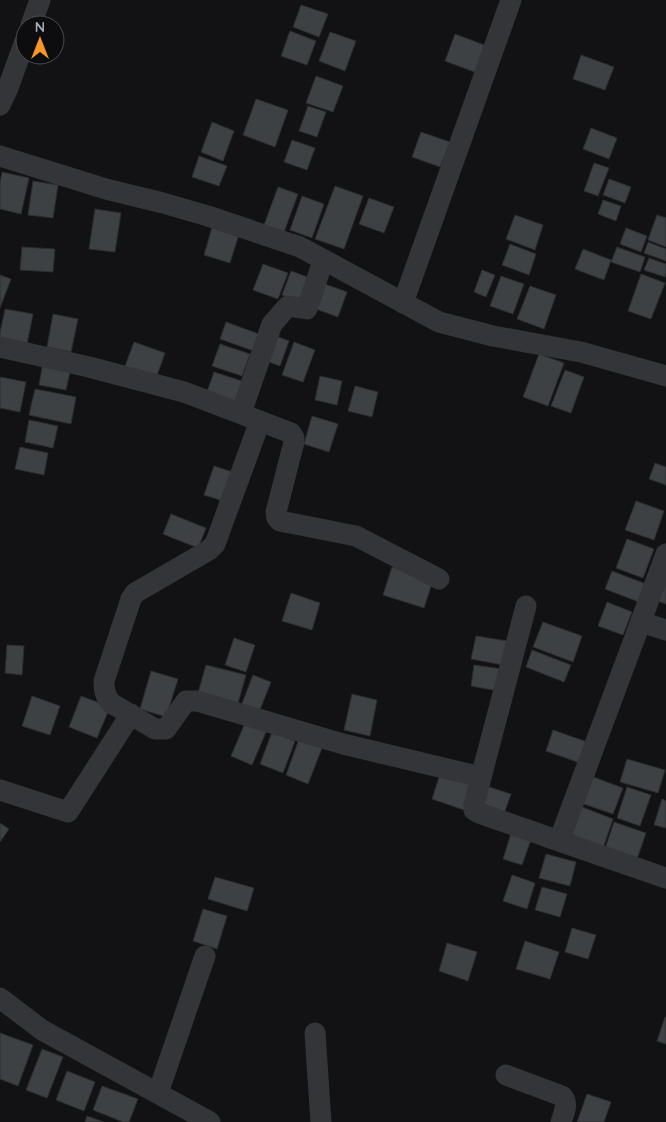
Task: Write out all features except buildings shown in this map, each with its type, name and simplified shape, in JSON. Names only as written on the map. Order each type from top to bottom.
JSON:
[{"type":"street","points":[[35,15],[40,0]]},
{"type":"street","points":[[403,303],[510,0]]},
{"type":"street","points":[[0,105],[16,65]]},
{"type":"street","points":[[0,156],[106,189],[208,216],[300,247],[439,322],[493,336],[581,352],[666,376]]},
{"type":"street","points":[[323,261],[307,309],[288,306],[272,324],[251,417],[215,544],[209,550],[135,592],[128,604],[104,681],[104,692],[110,703],[161,730],[166,728],[186,701],[197,701],[328,740],[481,777]]},
{"type":"street","points":[[0,347],[89,367],[184,392],[291,433],[294,442],[276,512],[277,518],[280,521],[356,536],[440,579]]},
{"type":"street","points":[[558,841],[666,554]]},
{"type":"street","points":[[526,606],[474,810],[666,878]]},
{"type":"street","points":[[640,622],[666,630]]},
{"type":"street","points":[[0,790],[68,812],[131,714]]},
{"type":"street","points":[[158,1093],[205,956]]},
{"type":"street","points":[[0,998],[42,1030],[210,1122]]},
{"type":"street","points":[[314,1033],[321,1122]]},
{"type":"street","points":[[506,1075],[562,1096],[566,1100],[566,1105],[561,1122]]}]
